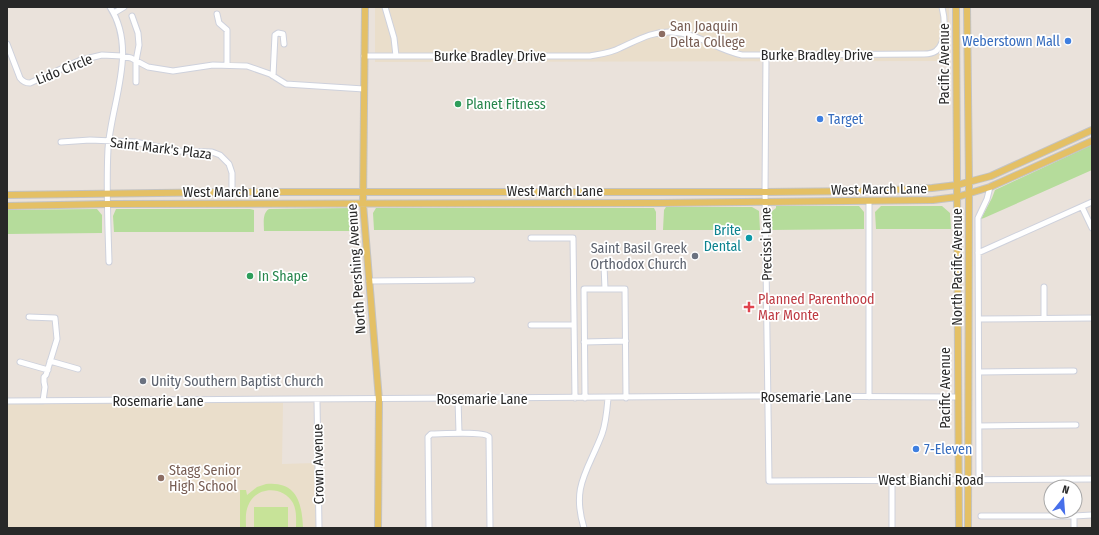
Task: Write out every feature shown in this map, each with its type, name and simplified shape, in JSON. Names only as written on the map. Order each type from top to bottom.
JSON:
[{"type":"main road","name":"North Pershing Avenue","points":[[365,7],[363,204],[379,400],[378,528]]},
{"type":"main road","name":"Pacific Avenue","points":[[956,7],[957,396],[959,528]]},
{"type":"main road","name":"North Pacific Avenue","points":[[967,7],[969,182],[968,528]]},
{"type":"main road","name":"West March Lane","points":[[7,195],[232,192],[765,192],[870,191],[932,188],[957,185],[991,176],[1092,130]]},
{"type":"main road","name":"West March Lane","points":[[7,206],[108,204],[363,204],[933,200],[957,197],[990,187],[1092,141]]},
{"type":"main road","points":[[957,396],[962,400],[968,419]]},
{"type":"street","points":[[109,262],[109,141],[122,56],[122,37],[119,23],[110,7]]},
{"type":"street","points":[[114,13],[124,7]]},
{"type":"street","points":[[385,7],[394,38],[396,56]]},
{"type":"street","name":"Burke Bradley Drive","points":[[364,56],[590,56],[609,52],[645,35],[663,32],[691,35],[716,47],[742,55],[924,54],[934,52],[940,46],[943,38],[944,19],[942,7]]},
{"type":"street","points":[[218,14],[219,23],[227,30],[227,65]]},
{"type":"street","points":[[132,16],[138,33],[139,45],[136,61],[136,82]]},
{"type":"street","points":[[273,76],[275,35],[278,33],[283,34],[284,44]]},
{"type":"street","name":"Lido Circle","points":[[7,44],[20,78],[27,83],[88,58],[102,55],[122,56]]},
{"type":"street","name":"Precissi Lane","points":[[766,55],[765,202],[769,481]]},
{"type":"street","points":[[122,56],[131,58],[148,67],[173,71],[213,65],[247,66],[259,69],[286,84],[364,90]]},
{"type":"street","name":"Saint Mark's Plaza","points":[[61,142],[78,140],[135,142],[178,151],[209,151],[226,160],[231,168],[232,192]]},
{"type":"street","points":[[979,480],[978,218],[987,199],[990,187]]},
{"type":"street","points":[[869,201],[869,397]]},
{"type":"street","points":[[978,253],[1092,202]]},
{"type":"street","points":[[1082,206],[1092,228]]},
{"type":"street","points":[[531,238],[572,238],[575,398]]},
{"type":"street","points":[[604,265],[605,289]]},
{"type":"street","points":[[369,281],[472,280]]},
{"type":"street","points":[[1044,287],[1044,318]]},
{"type":"street","points":[[585,398],[584,289],[625,289],[626,398]]},
{"type":"street","points":[[30,317],[55,318],[57,339],[47,373],[44,377],[45,386],[43,401]]},
{"type":"street","points":[[979,319],[1092,318]]},
{"type":"street","points":[[532,325],[573,325]]},
{"type":"street","points":[[584,342],[626,341]]},
{"type":"street","points":[[50,360],[78,370]]},
{"type":"street","points":[[20,362],[47,373]]},
{"type":"street","points":[[979,372],[1074,371]]},
{"type":"street","name":"Rosemarie Lane","points":[[7,401],[957,396]]},
{"type":"street","points":[[584,528],[580,508],[582,481],[602,434],[608,398]]},
{"type":"street","points":[[458,399],[459,433]]},
{"type":"street","name":"Crown Avenue","points":[[317,400],[319,528]]},
{"type":"street","points":[[979,426],[1076,425]]},
{"type":"street","points":[[429,528],[428,437],[431,434],[459,433],[486,434],[489,437],[490,528]]},
{"type":"street","name":"West Bianchi Road","points":[[769,481],[1092,479]]},
{"type":"street","points":[[892,480],[892,528]]},
{"type":"street","points":[[981,516],[1043,516]]},
{"type":"shaded area","name":"San Joaquin Delta College","points":[[375,7],[949,7],[949,61],[375,62]]},
{"type":"shaded area","name":"Stagg Senior High School","points":[[165,402],[283,403],[282,464],[315,463],[316,528],[7,528],[7,404]]},
{"type":"green space","points":[[1092,145],[1092,170],[981,219],[995,190]]},
{"type":"green space","points":[[776,206],[859,206],[864,212],[864,229],[771,230],[771,212],[776,208]]},
{"type":"green space","points":[[881,206],[942,206],[950,213],[951,229],[876,229],[875,212]]},
{"type":"green space","points":[[666,207],[752,207],[759,211],[760,230],[663,230],[664,210]]},
{"type":"green space","points":[[352,208],[355,213],[356,231],[264,231],[264,216],[269,209]]},
{"type":"green space","points":[[376,208],[654,208],[656,212],[656,230],[374,230],[373,213]]},
{"type":"green space","points":[[97,209],[102,215],[102,233],[7,234],[7,210]]},
{"type":"green space","points":[[116,209],[250,209],[254,210],[254,232],[114,232],[113,216]]},
{"type":"green space","points":[[266,484],[285,486],[291,490],[299,502],[303,528],[296,528],[295,509],[293,503],[288,497],[283,493],[269,490],[252,499],[246,511],[246,528],[240,528],[240,490],[246,490],[247,495],[257,487]]},
{"type":"green space","points":[[254,507],[288,507],[288,528],[254,528]]},
{"type":"place","name":"San Joaquin Delta College","points":[[662,34]]},
{"type":"place","name":"Weberstown Mall","points":[[1068,41]]},
{"type":"place","name":"Planet Fitness","points":[[458,104]]},
{"type":"place","name":"Target","points":[[820,119]]},
{"type":"place","name":"Brite Dental","points":[[749,238]]},
{"type":"place","name":"Saint Basil Greek Orthodox Church","points":[[695,256]]},
{"type":"place","name":"In Shape","points":[[250,276]]},
{"type":"place","name":"Planned Parenthood Mar Monte","points":[[749,307]]},
{"type":"place","name":"Unity Southern Baptist Church","points":[[143,381]]},
{"type":"place","name":"7-Eleven","points":[[916,449]]},
{"type":"place","name":"Stagg Senior High School","points":[[161,478]]}]
